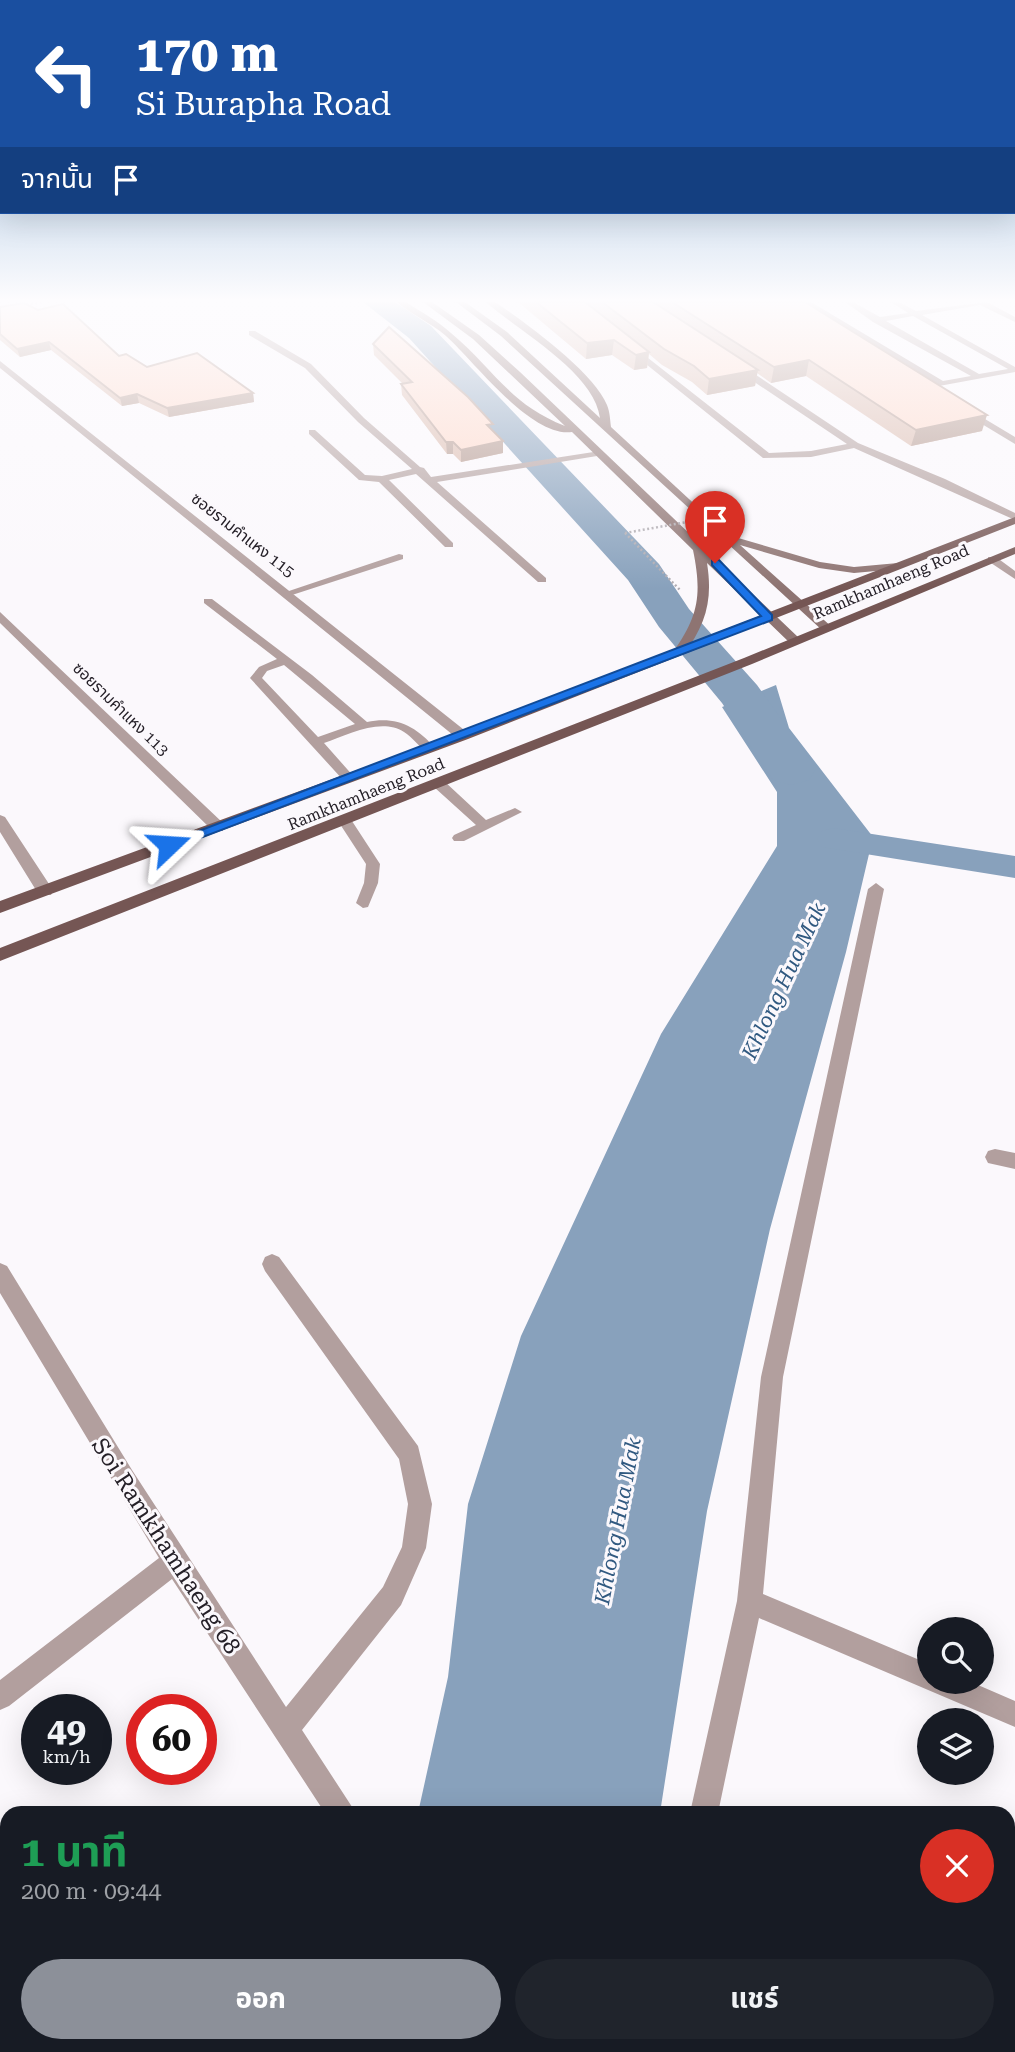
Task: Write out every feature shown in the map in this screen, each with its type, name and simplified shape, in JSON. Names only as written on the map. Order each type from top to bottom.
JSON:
[{"type":"main road","name":"Ramkhamhaeng Road","points":[[0,907],[463,736],[1015,518]]},
{"type":"main road","name":"Ramkhamhaeng Road","points":[[0,955],[748,661],[1015,550]]},
{"type":"street","name":"ซอยรามคำแหง 115","points":[[42,398],[463,736]]},
{"type":"street","points":[[511,398],[540,419],[578,434]]},
{"type":"street","points":[[541,398],[597,453],[698,544],[795,641]]},
{"type":"street","points":[[572,398],[827,628]]},
{"type":"street","points":[[597,398],[601,403],[606,429]]},
{"type":"street","points":[[695,398],[767,456],[800,455],[855,444]]},
{"type":"street","points":[[785,398],[855,444],[1015,518]]},
{"type":"street","points":[[956,404],[1015,441]]},
{"type":"street","points":[[722,536],[819,565],[854,570],[898,566]]},
{"type":"street","points":[[679,652],[694,636],[703,615],[704,571],[698,544]]},
{"type":"street","points":[[992,559],[1015,576]]},
{"type":"street","name":"ซอยรามคำแหง 113","points":[[0,616],[218,827]]},
{"type":"street","points":[[0,820],[5,839],[44,891]]},
{"type":"street","points":[[706,1806],[750,1601],[772,1377],[876,889]]},
{"type":"street","points":[[995,1157],[1015,1161]]},
{"type":"street","points":[[272,1264],[410,1454],[420,1504],[414,1548],[392,1596],[285,1730]]},
{"type":"street","name":"Soi Ramkhamhaeng 68","points":[[0,1273],[87,1423],[174,1562],[337,1806]]},
{"type":"street","points":[[0,1697],[174,1562]]},
{"type":"street","points":[[750,1601],[917,1672]]},
{"type":"street","points":[[968,1694],[1015,1714]]},
{"type":"lane","points":[[339,398],[542,580]]},
{"type":"lane","points":[[312,432],[362,478],[383,479],[421,470]]},
{"type":"lane","points":[[432,480],[597,453]]},
{"type":"lane","points":[[383,479],[449,545]]},
{"type":"lane","points":[[288,593],[399,557]]},
{"type":"lane","points":[[208,601],[283,661],[324,688],[365,727]]},
{"type":"lane","points":[[283,661],[263,669],[256,678],[349,778]]},
{"type":"lane","points":[[315,742],[365,727],[391,724],[407,728],[429,748]]},
{"type":"lane","points":[[439,784],[485,826]]},
{"type":"lane","points":[[459,838],[515,812]]},
{"type":"lane","points":[[345,821],[373,864],[371,883],[363,903]]},
{"type":"path","points":[[686,596],[625,533],[715,517]]},
{"type":"water","points":[[776,685],[789,728],[873,837],[846,952],[770,1229],[707,1511],[661,1806],[420,1806],[448,1677],[468,1504],[521,1336],[661,1034],[777,846],[777,792],[722,707]]},
{"type":"building","points":[[145,398],[226,398],[167,408]]},
{"type":"building","points":[[412,398],[469,398],[493,424],[487,425],[503,441],[461,450],[453,442],[446,442]]},
{"type":"building","points":[[867,398],[959,398],[987,415],[916,430]]},
{"type":"waterway","name":"Khlong Hua Mak","points":[[481,398],[644,573],[674,618],[740,695],[791,769]]},
{"type":"waterway","points":[[833,839],[1015,867]]},
{"type":"route","points":[[169,845],[463,736],[769,617],[715,563]]}]
